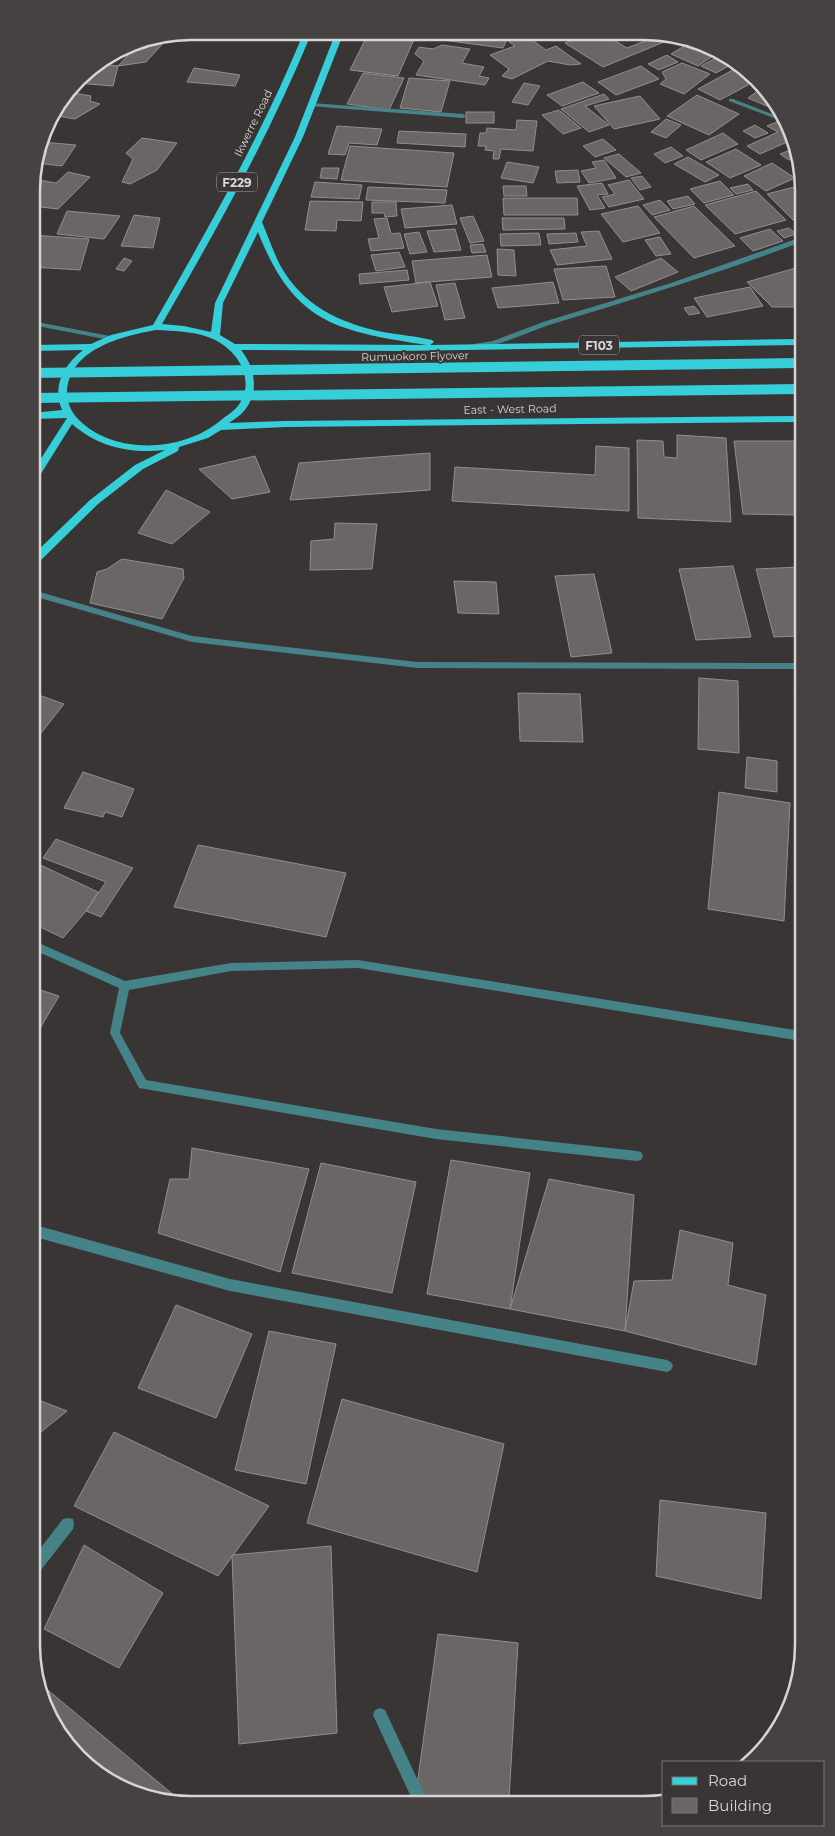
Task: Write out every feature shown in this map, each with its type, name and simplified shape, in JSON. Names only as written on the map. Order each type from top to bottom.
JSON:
[{"type":"main road","name":"Ikwerre Road","points":[[156,327],[223,211],[289,78],[305,40]]},
{"type":"main road","name":"F229","points":[[215,336],[219,303],[299,137],[337,40]]},
{"type":"main road","points":[[258,222],[276,264],[289,286],[305,303],[329,318],[360,331],[464,348]]},
{"type":"main road","points":[[40,554],[94,502],[139,467],[222,427],[243,406],[251,383],[248,366],[235,346],[215,336],[187,328],[156,327],[129,331],[92,347],[78,358],[65,378],[62,396],[69,416],[87,433],[118,444],[135,447],[163,447],[191,441]]},
{"type":"main road","name":"F103","points":[[235,346],[464,348],[795,342]]},
{"type":"main road","points":[[40,348],[92,347]]},
{"type":"main road","name":"Rumuokoro Flyover","points":[[40,374],[795,363]]},
{"type":"main road","points":[[40,398],[795,389]]},
{"type":"main road","points":[[40,416],[69,416]]},
{"type":"main road","points":[[40,466],[69,416]]},
{"type":"main road","name":"East - West Road","points":[[222,427],[286,424],[795,419]]},
{"type":"street","points":[[731,100],[776,117]]},
{"type":"street","points":[[311,106],[463,116]]},
{"type":"street","points":[[464,348],[487,345],[532,328],[647,294],[729,267],[795,241]]},
{"type":"street","points":[[40,325],[110,338]]},
{"type":"street","points":[[40,595],[192,639],[417,665],[795,666]]},
{"type":"street","points":[[40,947],[125,986],[231,967],[358,964],[795,1035]]},
{"type":"street","points":[[125,986],[115,1033],[143,1084],[436,1134],[637,1156]]},
{"type":"street","points":[[40,1232],[230,1285],[667,1366]]},
{"type":"street","points":[[40,1560],[68,1524]]},
{"type":"street","points":[[380,1714],[418,1796]]},
{"type":"building","points":[[365,40],[414,40],[398,76],[350,70]]},
{"type":"building","points":[[443,40],[507,40],[503,48]]},
{"type":"building","points":[[532,40],[546,50],[556,46],[581,64],[570,65],[548,61],[512,79],[502,76],[509,69],[490,55],[515,46],[508,41]]},
{"type":"building","points":[[572,40],[614,40],[627,48],[647,40],[664,42],[603,67],[565,43]]},
{"type":"building","points":[[163,43],[146,62],[118,66],[133,51]]},
{"type":"building","points":[[442,45],[470,49],[462,63],[484,67],[479,76],[489,78],[485,85],[416,75],[424,61],[415,54],[419,47],[433,49]]},
{"type":"building","points":[[685,46],[712,57],[698,66],[671,54]]},
{"type":"building","points":[[667,55],[678,62],[659,70],[648,64]]},
{"type":"building","points":[[715,58],[729,66],[716,73],[701,66]]},
{"type":"building","points":[[682,63],[710,74],[684,94],[660,84],[666,79],[662,72]]},
{"type":"building","points":[[107,65],[118,66],[113,86],[84,84]]},
{"type":"building","points":[[641,66],[659,79],[616,95],[598,82]]},
{"type":"building","points":[[194,68],[240,75],[235,86],[187,82]]},
{"type":"building","points":[[734,69],[748,81],[748,85],[720,100],[698,89]]},
{"type":"building","points":[[363,73],[404,78],[389,110],[347,104]]},
{"type":"building","points":[[409,78],[450,81],[441,112],[400,108]]},
{"type":"building","points":[[583,82],[599,93],[562,106],[547,95]]},
{"type":"building","points":[[524,83],[540,86],[528,105],[512,102]]},
{"type":"building","points":[[758,91],[769,107],[748,98]]},
{"type":"building","points":[[76,93],[91,96],[90,101],[100,104],[75,119],[60,116]]},
{"type":"building","points":[[604,94],[609,99],[585,106],[609,125],[589,132],[561,109]]},
{"type":"building","points":[[697,95],[739,114],[709,135],[667,116]]},
{"type":"building","points":[[640,96],[660,119],[614,129],[594,106]]},
{"type":"building","points":[[559,110],[581,128],[563,134],[542,115]]},
{"type":"building","points":[[466,112],[494,112],[494,123],[466,123]]},
{"type":"building","points":[[666,119],[681,125],[666,138],[651,132]]},
{"type":"building","points":[[517,120],[537,121],[533,151],[501,149],[499,159],[493,159],[494,151],[485,150],[486,146],[478,146],[480,133],[486,133],[487,128],[516,130]]},
{"type":"building","points":[[778,121],[787,142],[760,154],[747,146],[778,132],[767,126]]},
{"type":"building","points":[[755,125],[768,133],[755,138],[743,131]]},
{"type":"building","points":[[337,126],[382,129],[377,145],[349,143],[345,155],[328,154]]},
{"type":"building","points":[[399,131],[466,134],[465,147],[397,143]]},
{"type":"building","points":[[723,133],[738,144],[701,160],[686,150]]},
{"type":"building","points":[[142,138],[177,143],[157,170],[130,184],[122,182],[133,159],[126,153]]},
{"type":"building","points":[[603,139],[616,150],[595,157],[583,146]]},
{"type":"building","points":[[48,143],[76,145],[62,166],[43,164]]},
{"type":"building","points":[[350,146],[454,153],[447,187],[341,180]]},
{"type":"building","points":[[671,147],[683,156],[665,163],[654,154]]},
{"type":"building","points":[[736,149],[761,165],[730,178],[706,162]]},
{"type":"building","points":[[789,150],[792,159],[789,160],[780,154]]},
{"type":"building","points":[[619,154],[641,173],[626,177],[604,158]]},
{"type":"building","points":[[688,157],[719,175],[705,182],[674,164]]},
{"type":"building","points":[[604,160],[616,178],[589,183],[581,171],[596,168],[592,162]]},
{"type":"building","points":[[507,162],[539,167],[533,183],[501,178]]},
{"type":"building","points":[[772,163],[794,178],[766,191],[744,176]]},
{"type":"building","points":[[322,168],[339,168],[337,179],[320,178]]},
{"type":"building","points":[[578,170],[580,182],[557,183],[555,171]]},
{"type":"building","points":[[68,172],[90,177],[58,209],[40,207],[40,180],[56,183]]},
{"type":"building","points":[[642,176],[651,187],[640,190],[631,178]]},
{"type":"building","points":[[629,180],[644,199],[609,207],[602,197],[615,194],[608,185]]},
{"type":"building","points":[[720,181],[734,195],[704,203],[690,189]]},
{"type":"building","points":[[315,182],[362,185],[359,199],[311,197]]},
{"type":"building","points":[[602,183],[608,194],[597,195],[605,208],[590,210],[577,186]]},
{"type":"building","points":[[748,184],[753,190],[736,194],[730,188]]},
{"type":"building","points":[[503,186],[526,186],[527,196],[504,196]]},
{"type":"building","points":[[368,187],[447,190],[445,203],[366,200]]},
{"type":"building","points":[[795,187],[795,220],[793,220],[767,194]]},
{"type":"building","points":[[756,191],[786,220],[735,234],[705,205]]},
{"type":"building","points":[[688,196],[695,204],[673,209],[667,201]]},
{"type":"building","points":[[503,198],[577,198],[578,215],[504,215]]},
{"type":"building","points":[[660,200],[670,210],[652,215],[643,205]]},
{"type":"building","points":[[310,201],[363,202],[361,221],[337,220],[336,231],[305,230]]},
{"type":"building","points":[[372,202],[396,202],[397,216],[385,217],[384,213],[372,213]]},
{"type":"building","points":[[452,205],[457,224],[405,228],[401,209]]},
{"type":"building","points":[[638,206],[660,233],[623,242],[601,214]]},
{"type":"building","points":[[694,206],[735,246],[694,258],[654,217]]},
{"type":"building","points":[[67,211],[120,216],[104,239],[57,234]]},
{"type":"building","points":[[134,215],[160,218],[153,248],[121,246]]},
{"type":"building","points":[[473,216],[484,241],[470,243],[460,218]]},
{"type":"building","points":[[387,218],[391,234],[400,233],[404,248],[371,251],[368,239],[379,238],[374,219]]},
{"type":"building","points":[[502,218],[564,218],[565,229],[503,230]]},
{"type":"building","points":[[789,228],[795,234],[784,238],[777,231]]},
{"type":"building","points":[[455,229],[461,250],[434,252],[427,231]]},
{"type":"building","points":[[770,229],[783,241],[753,251],[740,238]]},
{"type":"building","points":[[599,231],[612,259],[557,265],[550,250],[587,246],[581,232]]},
{"type":"building","points":[[419,232],[427,252],[410,254],[404,234]]},
{"type":"building","points":[[539,233],[541,245],[501,246],[500,234]]},
{"type":"building","points":[[576,233],[578,242],[549,244],[547,234]]},
{"type":"building","points":[[40,236],[89,239],[80,270],[40,268]]},
{"type":"building","points":[[660,237],[671,254],[656,256],[645,240]]},
{"type":"building","points":[[483,244],[486,252],[472,253],[470,245]]},
{"type":"building","points":[[497,249],[514,250],[516,276],[498,275]]},
{"type":"building","points":[[399,252],[405,267],[376,271],[371,255]]},
{"type":"building","points":[[487,255],[492,277],[416,283],[412,261]]},
{"type":"building","points":[[124,258],[132,261],[124,271],[116,269]]},
{"type":"building","points":[[661,258],[678,272],[631,291],[615,277]]},
{"type":"building","points":[[606,266],[615,297],[563,300],[554,269]]},
{"type":"building","points":[[795,268],[795,307],[772,307],[747,282]]},
{"type":"building","points":[[407,270],[409,280],[360,284],[359,274]]},
{"type":"building","points":[[430,282],[438,306],[392,312],[384,287]]},
{"type":"building","points":[[553,282],[559,303],[498,308],[492,288]]},
{"type":"building","points":[[455,283],[465,318],[445,320],[436,285]]},
{"type":"building","points":[[750,287],[763,306],[707,317],[694,298]]},
{"type":"building","points":[[694,306],[700,313],[689,315],[684,308]]},
{"type":"building","points":[[677,435],[726,438],[731,522],[638,518],[637,440],[663,441],[664,457],[677,458]]},
{"type":"building","points":[[734,441],[795,441],[795,515],[743,514]]},
{"type":"building","points":[[596,446],[629,448],[629,511],[452,501],[455,467],[595,475]]},
{"type":"building","points":[[430,453],[430,490],[290,500],[299,463]]},
{"type":"building","points":[[255,456],[270,492],[232,499],[199,469]]},
{"type":"building","points":[[166,490],[210,512],[172,544],[138,533]]},
{"type":"building","points":[[335,523],[377,524],[372,569],[310,570],[311,541],[334,539]]},
{"type":"building","points":[[122,559],[183,569],[184,578],[162,619],[90,603],[97,572],[107,569]]},
{"type":"building","points":[[733,566],[751,637],[696,640],[679,569]]},
{"type":"building","points":[[795,567],[795,636],[774,637],[756,569]]},
{"type":"building","points":[[594,574],[612,653],[571,657],[555,576]]},
{"type":"building","points":[[454,581],[496,582],[499,614],[458,613]]},
{"type":"building","points":[[699,678],[738,681],[739,753],[698,749]]},
{"type":"building","points":[[518,693],[580,694],[583,742],[520,741]]},
{"type":"building","points":[[40,695],[64,704],[40,734]]},
{"type":"building","points":[[747,757],[777,761],[777,792],[745,788]]},
{"type":"building","points":[[83,772],[134,789],[122,817],[105,812],[103,817],[64,808]]},
{"type":"building","points":[[719,792],[790,803],[784,921],[708,909]]},
{"type":"building","points":[[56,839],[133,868],[101,917],[86,911],[106,882],[43,858]]},
{"type":"building","points":[[198,845],[346,873],[326,937],[174,907]]},
{"type":"building","points":[[40,865],[98,892],[86,911],[63,938],[40,927]]},
{"type":"building","points":[[40,990],[59,996],[40,1028]]},
{"type":"building","points":[[192,1148],[309,1169],[280,1272],[158,1233],[170,1179],[189,1179]]},
{"type":"building","points":[[451,1160],[530,1173],[510,1309],[427,1294]]},
{"type":"building","points":[[321,1163],[416,1182],[392,1293],[292,1273]]},
{"type":"building","points":[[549,1179],[634,1195],[625,1331],[510,1309]]},
{"type":"building","points":[[680,1230],[733,1243],[728,1285],[766,1295],[756,1365],[625,1331],[634,1281],[672,1280]]},
{"type":"building","points":[[176,1305],[252,1334],[216,1418],[138,1388]]},
{"type":"building","points":[[269,1331],[336,1344],[306,1484],[235,1470]]},
{"type":"building","points":[[342,1399],[504,1444],[477,1572],[307,1523]]},
{"type":"building","points":[[40,1401],[67,1411],[40,1433]]},
{"type":"building","points":[[114,1432],[269,1506],[218,1576],[74,1506]]},
{"type":"building","points":[[660,1500],[766,1513],[761,1599],[656,1576]]},
{"type":"building","points":[[84,1545],[163,1593],[119,1668],[44,1629]]},
{"type":"building","points":[[331,1546],[337,1733],[239,1744],[232,1555]]},
{"type":"building","points":[[438,1634],[518,1643],[509,1796],[424,1796],[416,1793]]},
{"type":"building","points":[[47,1689],[174,1795],[142,1788],[107,1771],[91,1759],[77,1745],[60,1720],[51,1703]]}]
